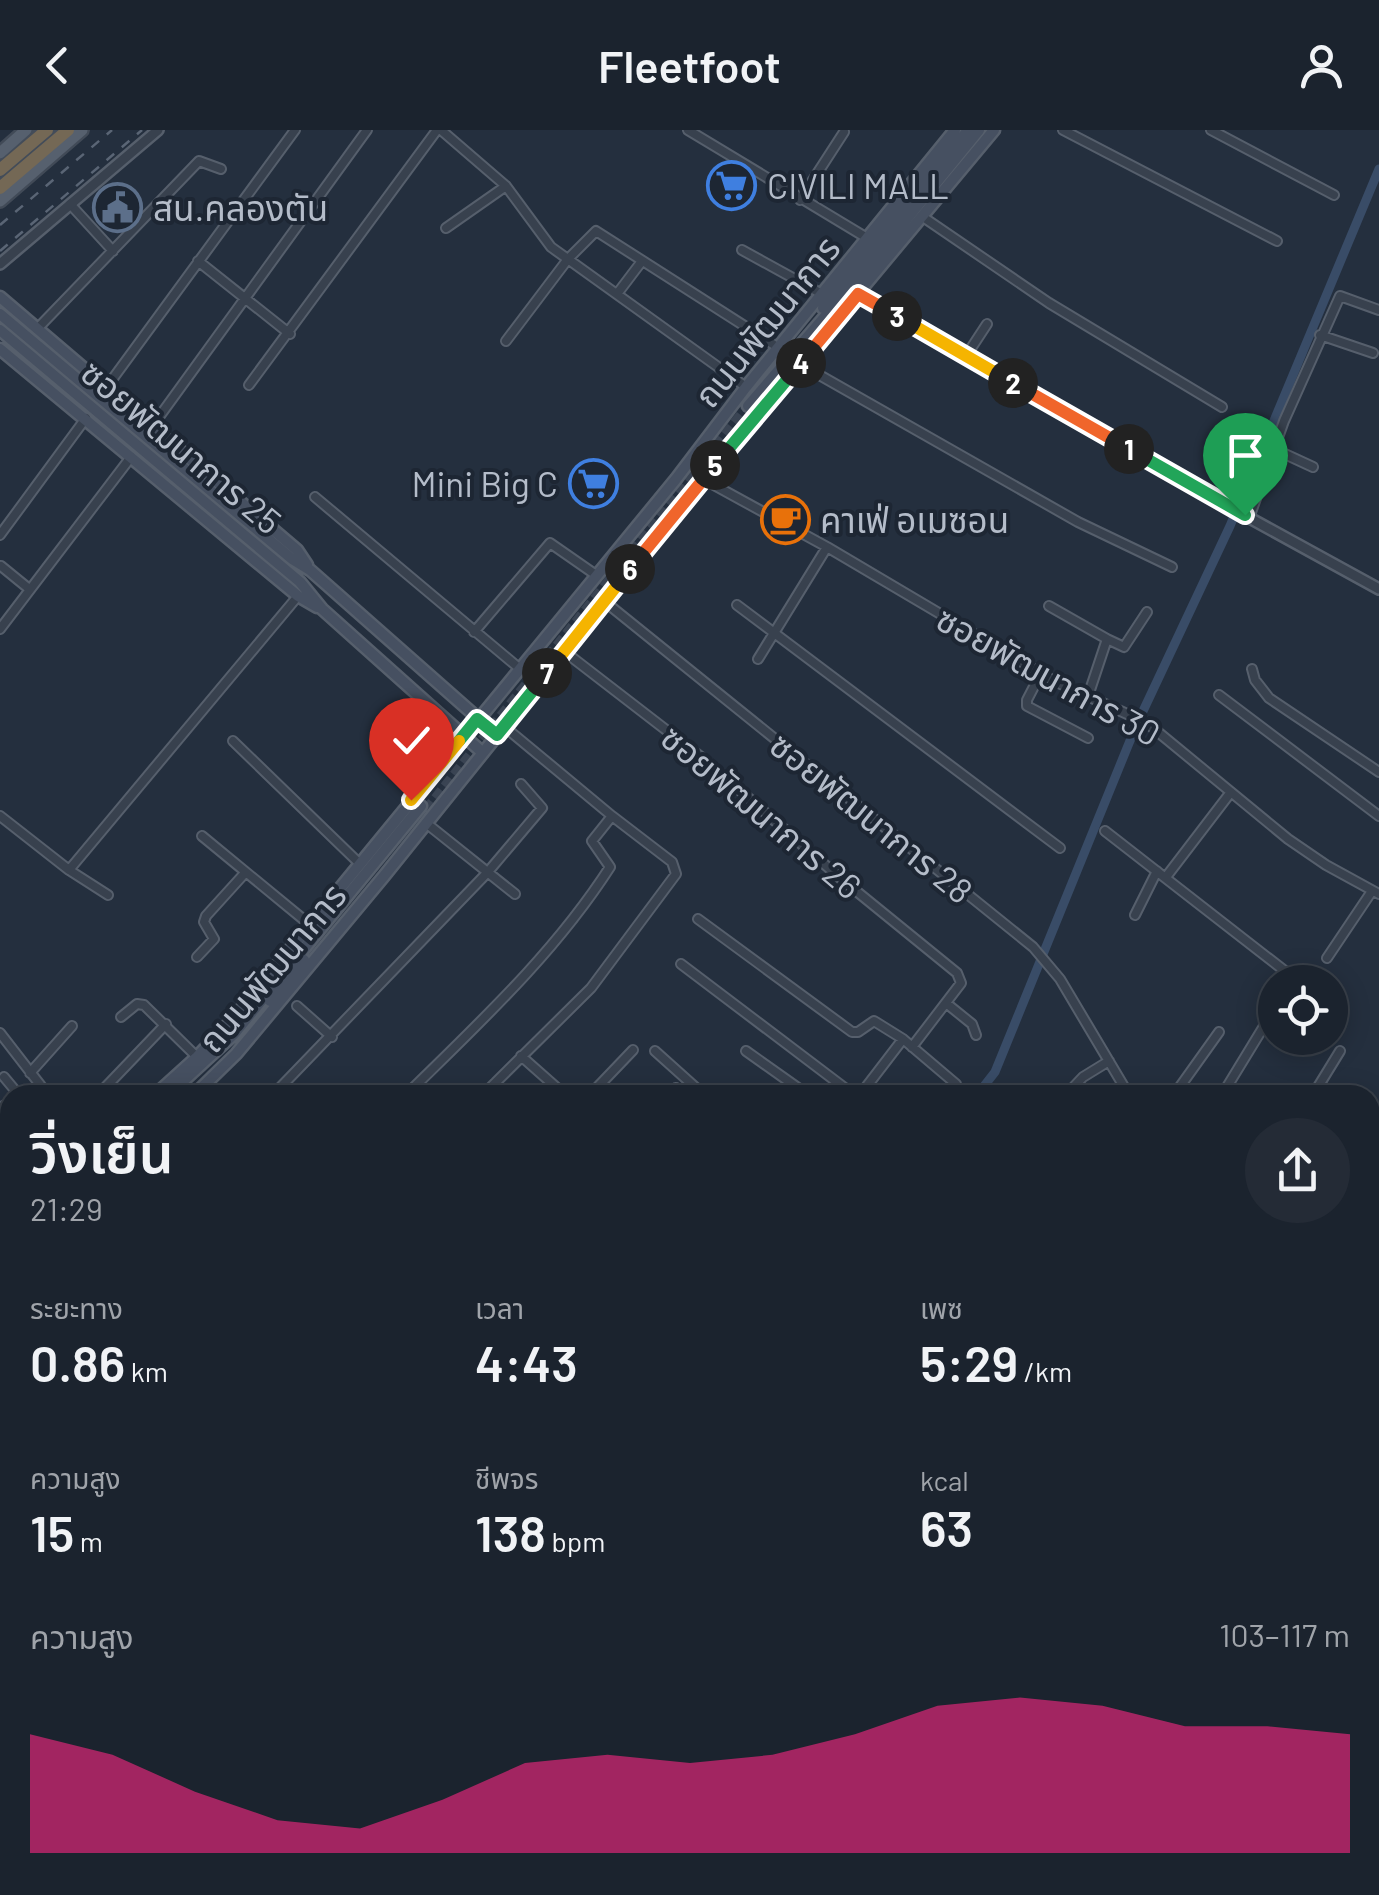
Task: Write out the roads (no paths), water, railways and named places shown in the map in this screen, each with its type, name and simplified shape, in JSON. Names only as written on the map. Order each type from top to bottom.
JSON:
[{"type":"highway","points":[[0,188],[68,130]]},
{"type":"highway","points":[[0,170],[45,132]]},
{"type":"main road","points":[[3,145],[26,130]]},
{"type":"main road","points":[[0,200],[82,130]]},
{"type":"main road","name":"ถนนพัฒนาการ","points":[[166,1085],[198,1057],[360,863],[472,766],[501,732],[704,479],[779,348],[955,130]]},
{"type":"main road","name":"ถนนพัฒนาการ","points":[[747,401],[968,130]]},
{"type":"main road","name":"ถนนพัฒนาการ","points":[[204,1085],[236,1054],[423,811],[477,719],[596,575],[866,269],[979,130]]},
{"type":"main road","name":"ถนนพัฒนาการ","points":[[747,401],[800,364],[994,130]]},
{"type":"main road","name":"ซอยพัฒนาการ 25","points":[[2,305],[37,330],[296,550],[310,570]]},
{"type":"main road","name":"ซอยพัฒนาการ 25","points":[[2,305],[477,719],[501,732]]},
{"type":"main road","name":"ซอยพัฒนาการ 25","points":[[0,330],[300,582],[322,610],[483,752]]},
{"type":"main road","name":"ซอยพัฒนาการ 25","points":[[2,355],[86,418],[298,596],[322,610]]},
{"type":"main road","points":[[402,682],[410,680],[417,665]]},
{"type":"main road","points":[[472,766],[501,732]]},
{"type":"main road","name":"ถนนพัฒนาการ","points":[[179,1085],[221,1048],[423,811]]},
{"type":"main road","name":"ถนนพัฒนาการ","points":[[196,1085],[228,1053],[423,811]]},
{"type":"street","points":[[0,264],[158,130]]},
{"type":"street","points":[[114,377],[295,130]]},
{"type":"street","points":[[159,417],[367,130]]},
{"type":"street","points":[[248,385],[290,334],[439,130],[506,186],[550,246],[617,294],[747,401]]},
{"type":"street","points":[[688,130],[867,238]]},
{"type":"street","points":[[698,136],[707,130]]},
{"type":"street","points":[[1063,130],[1276,241]]},
{"type":"street","points":[[1212,130],[1334,194]]},
{"type":"street","points":[[800,200],[844,132]]},
{"type":"street","points":[[37,330],[199,161],[221,169]]},
{"type":"street","points":[[446,228],[506,186]]},
{"type":"street","points":[[70,204],[113,250]]},
{"type":"street","points":[[923,217],[1049,304],[1222,406]]},
{"type":"street","points":[[506,340],[568,259],[596,231],[779,348]]},
{"type":"street","points":[[742,250],[822,294]]},
{"type":"street","points":[[198,261],[290,334]]},
{"type":"street","points":[[617,294],[642,261]]},
{"type":"street","points":[[858,294],[1247,517],[1379,588]]},
{"type":"street","points":[[1247,517],[1320,335],[1340,296],[1379,310]]},
{"type":"street","points":[[966,356],[987,324]]},
{"type":"street","points":[[1320,335],[1373,353]]},
{"type":"street","points":[[800,364],[1078,522],[1172,567]]},
{"type":"street","points":[[0,534],[86,418]]},
{"type":"street","points":[[1274,449],[1313,467]]},
{"type":"street","points":[[0,629],[131,456]]},
{"type":"street","name":"ซอยพัฒนาการ 30","points":[[704,479],[1041,673],[1147,724],[1288,839],[1376,893]]},
{"type":"street","points":[[315,497],[519,668]]},
{"type":"street","points":[[474,632],[550,543],[596,575]]},
{"type":"street","points":[[758,659],[827,547]]},
{"type":"street","points":[[1,566],[28,588]]},
{"type":"street","points":[[69,870],[298,596]]},
{"type":"street","name":"ซอยพัฒนาการ 28","points":[[604,602],[1045,958],[1122,1085]]},
{"type":"street","points":[[737,606],[1060,848]]},
{"type":"street","points":[[1049,606],[1121,647],[1127,645],[1147,612]]},
{"type":"street","points":[[1088,696],[1107,639]]},
{"type":"street","name":"ซอยพัฒนาการ 26","points":[[564,652],[705,760],[839,877],[958,973],[960,983],[946,1004]]},
{"type":"street","points":[[1252,669],[1269,698],[1379,772]]},
{"type":"street","points":[[1041,673],[1027,706],[1088,738]]},
{"type":"street","points":[[1219,695],[1379,816]]},
{"type":"street","points":[[493,1085],[591,988],[676,874],[672,862],[501,732]]},
{"type":"street","points":[[233,742],[360,863]]},
{"type":"street","points":[[283,1085],[487,873],[542,808],[521,784]]},
{"type":"street","points":[[1166,878],[1231,792]]},
{"type":"street","points":[[423,811],[514,894]]},
{"type":"street","points":[[0,816],[69,870],[108,894]]},
{"type":"street","points":[[416,1085],[538,965],[588,902],[610,867],[592,842],[612,816]]},
{"type":"street","points":[[1105,830],[1277,965]]},
{"type":"street","points":[[202,836],[309,924]]},
{"type":"street","points":[[1135,914],[1157,870]]},
{"type":"street","points":[[197,958],[214,938],[204,922],[206,916],[246,872]]},
{"type":"street","points":[[1328,958],[1376,893]]},
{"type":"street","points":[[698,919],[852,1032],[874,1021],[904,1040],[956,1084]]},
{"type":"street","points":[[681,964],[844,1085]]},
{"type":"street","points":[[121,1017],[140,1003],[198,1057]]},
{"type":"street","points":[[912,1047],[946,1004],[972,1024],[976,1034]]},
{"type":"street","points":[[297,1006],[332,1037]]},
{"type":"street","points":[[108,1085],[166,1024]]},
{"type":"street","points":[[27,1085],[72,1026]]},
{"type":"street","points":[[1181,1085],[1220,1032]]},
{"type":"street","points":[[0,1033],[40,1085]]},
{"type":"street","points":[[1228,1085],[1258,1037]]},
{"type":"street","points":[[866,1085],[904,1040]]},
{"type":"street","points":[[600,1085],[633,1050]]},
{"type":"street","points":[[746,1051],[794,1085]]},
{"type":"street","points":[[655,1052],[693,1085]]},
{"type":"street","points":[[1319,1085],[1338,1055]]},
{"type":"street","points":[[522,1056],[553,1085]]},
{"type":"street","points":[[1075,1085],[1109,1061]]},
{"type":"street","points":[[4,1077],[11,1085]]},
{"type":"street","points":[[496,1082],[499,1085]]},
{"type":"waterway","points":[[985,1085],[995,1072],[1136,726],[1230,526],[1379,169]]},
{"type":"tunnel","points":[[426,810],[748,406]]},
{"type":"railway","points":[[0,225],[112,130]]},
{"type":"railway","points":[[0,251],[142,130]]},
{"type":"place","name":"CIVILI MALL","points":[[732,185]]},
{"type":"place","name":"สน.คลองตัน","points":[[118,207]]},
{"type":"place","name":"Mini Big C","points":[[593,483]]},
{"type":"place","name":"คาเฟ่ อเมซอน","points":[[785,519]]}]
